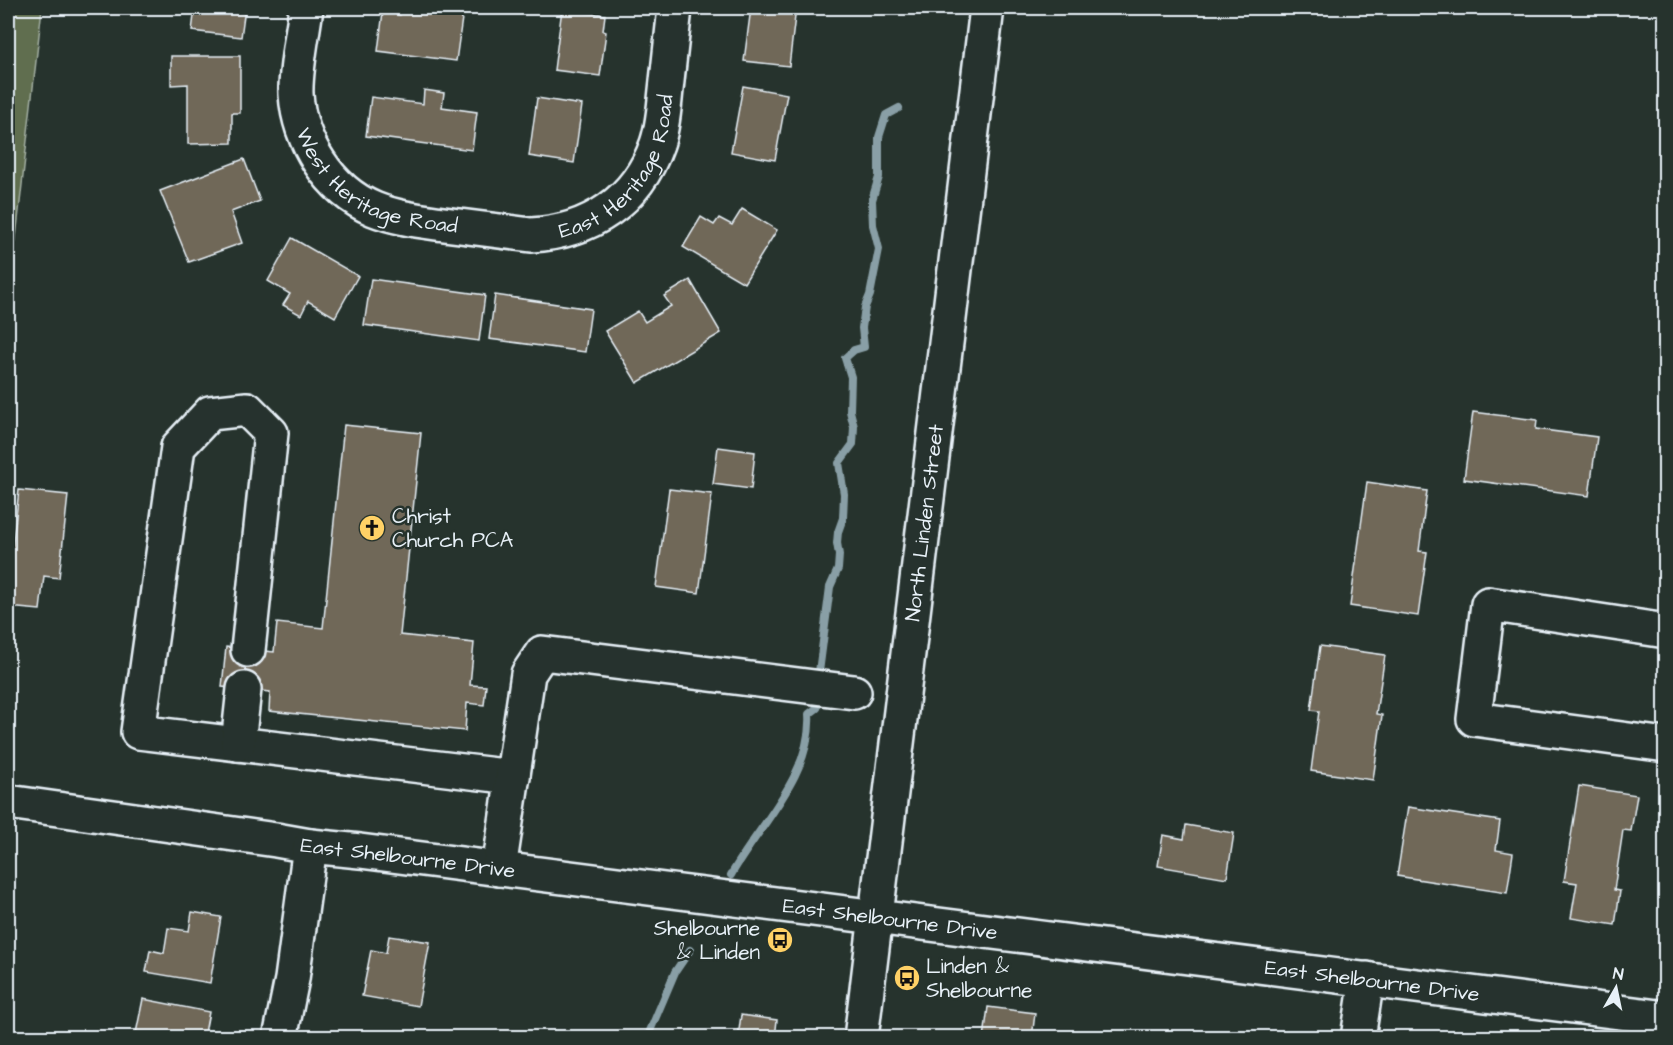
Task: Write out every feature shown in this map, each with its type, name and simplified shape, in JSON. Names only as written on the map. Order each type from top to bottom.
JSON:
[{"type":"street","name":"West Heritage Road","points":[[306,8],[296,90],[298,111],[304,132],[324,169],[353,197],[374,209],[405,218],[472,228]]},
{"type":"street","name":"East Heritage Road","points":[[472,228],[531,235],[551,234],[591,221],[609,211],[626,195],[650,161],[657,142],[662,121],[675,8]]},
{"type":"street","name":"North Linden Street","points":[[861,1038],[987,8]]},
{"type":"street","points":[[248,650],[271,433],[247,409],[210,413],[178,447],[138,732],[513,777]]},
{"type":"street","points":[[1665,631],[1488,604],[1474,719],[1665,745]]},
{"type":"street","points":[[499,869],[528,674],[542,653],[854,692]]},
{"type":"street","points":[[238,744],[244,689]]},
{"type":"street","name":"East Shelbourne Drive","points":[[8,802],[310,846],[1665,1018]]},
{"type":"street","points":[[280,1038],[292,980],[310,846]]},
{"type":"street","points":[[1358,1038],[1367,979]]},
{"type":"path","points":[[8,18],[9,8]]},
{"type":"green space","points":[[8,8],[42,8],[8,308]]},
{"type":"building","points":[[195,8],[245,8],[241,37],[192,31]]},
{"type":"building","points":[[401,8],[448,8],[463,11],[456,61],[378,51],[383,12],[400,15]]},
{"type":"building","points":[[751,8],[796,8],[789,66],[744,61]]},
{"type":"building","points":[[562,9],[605,15],[603,31],[606,32],[600,76],[554,70]]},
{"type":"building","points":[[171,56],[240,56],[240,113],[232,113],[232,143],[188,144],[188,84],[171,85]]},
{"type":"building","points":[[743,86],[787,94],[775,160],[731,152]]},
{"type":"building","points":[[424,90],[444,93],[442,107],[477,112],[472,150],[366,136],[371,97],[423,104]]},
{"type":"building","points":[[537,98],[582,105],[574,163],[529,156]]},
{"type":"building","points":[[244,159],[260,201],[231,212],[242,243],[189,262],[160,191]]},
{"type":"building","points":[[742,209],[777,230],[744,283],[683,247],[701,217],[714,225],[719,218],[732,225]]},
{"type":"building","points":[[292,238],[358,276],[335,317],[308,301],[301,315],[283,305],[290,294],[268,281]]},
{"type":"building","points":[[371,279],[485,295],[479,341],[364,325]]},
{"type":"building","points":[[690,280],[721,333],[637,383],[605,331],[638,311],[645,322],[671,306],[664,296]]},
{"type":"building","points":[[495,295],[591,309],[585,352],[489,339]]},
{"type":"building","points":[[1473,412],[1537,420],[1536,429],[1597,437],[1589,496],[1464,479]]},
{"type":"building","name":"Christ Church PCA","points":[[344,425],[421,433],[400,635],[474,643],[470,685],[486,686],[484,705],[467,703],[465,731],[269,711],[270,692],[222,687],[226,647],[274,652],[277,623],[323,628]]},
{"type":"building","points":[[718,447],[755,452],[751,489],[713,484]]},
{"type":"building","points":[[1367,482],[1427,491],[1419,551],[1427,552],[1418,616],[1350,606]]},
{"type":"building","points":[[669,489],[712,494],[699,593],[656,587]]},
{"type":"building","points":[[19,490],[68,495],[59,578],[44,576],[40,610],[8,607],[8,586]]},
{"type":"building","points":[[1320,646],[1385,655],[1376,714],[1382,715],[1373,780],[1311,771],[1319,711],[1311,710]]},
{"type":"building","points":[[1579,786],[1637,795],[1631,831],[1623,830],[1614,890],[1620,891],[1615,925],[1571,918],[1577,883],[1564,881]]},
{"type":"building","points":[[1408,807],[1500,821],[1496,850],[1513,853],[1507,893],[1397,876]]},
{"type":"building","points":[[1186,825],[1234,833],[1227,878],[1158,866],[1163,835],[1184,839]]},
{"type":"building","points":[[192,912],[221,917],[210,983],[146,972],[150,950],[164,953],[168,928],[189,931]]},
{"type":"building","points":[[389,936],[430,942],[418,1006],[362,996],[371,950],[386,953]]},
{"type":"building","points":[[143,999],[209,1012],[204,1038],[135,1038]]},
{"type":"building","points":[[988,1007],[1035,1013],[1032,1038],[984,1038]]},
{"type":"building","points":[[741,1015],[777,1020],[775,1038],[738,1038]]},
{"type":"building","points":[[1241,1034],[1269,1038],[1241,1038]]},
{"type":"waterway","points":[[819,672],[830,587],[838,569],[838,532],[843,518],[844,494],[839,463],[853,444],[854,427],[850,411],[851,377],[845,358],[854,350],[864,347],[862,328],[865,307],[870,295],[879,249],[873,225],[872,200],[879,177],[879,137],[886,115],[899,108]]},
{"type":"waterway","points":[[731,875],[793,778],[808,736],[809,714],[817,708]]},
{"type":"waterway","points":[[647,1038],[675,972],[690,950]]},
{"type":"place","name":"Christ Church PCA","points":[[372,528]]},
{"type":"place","name":"Shelbourne & Linden","points":[[780,940]]},
{"type":"place","name":"Linden & Shelbourne","points":[[907,978]]}]
